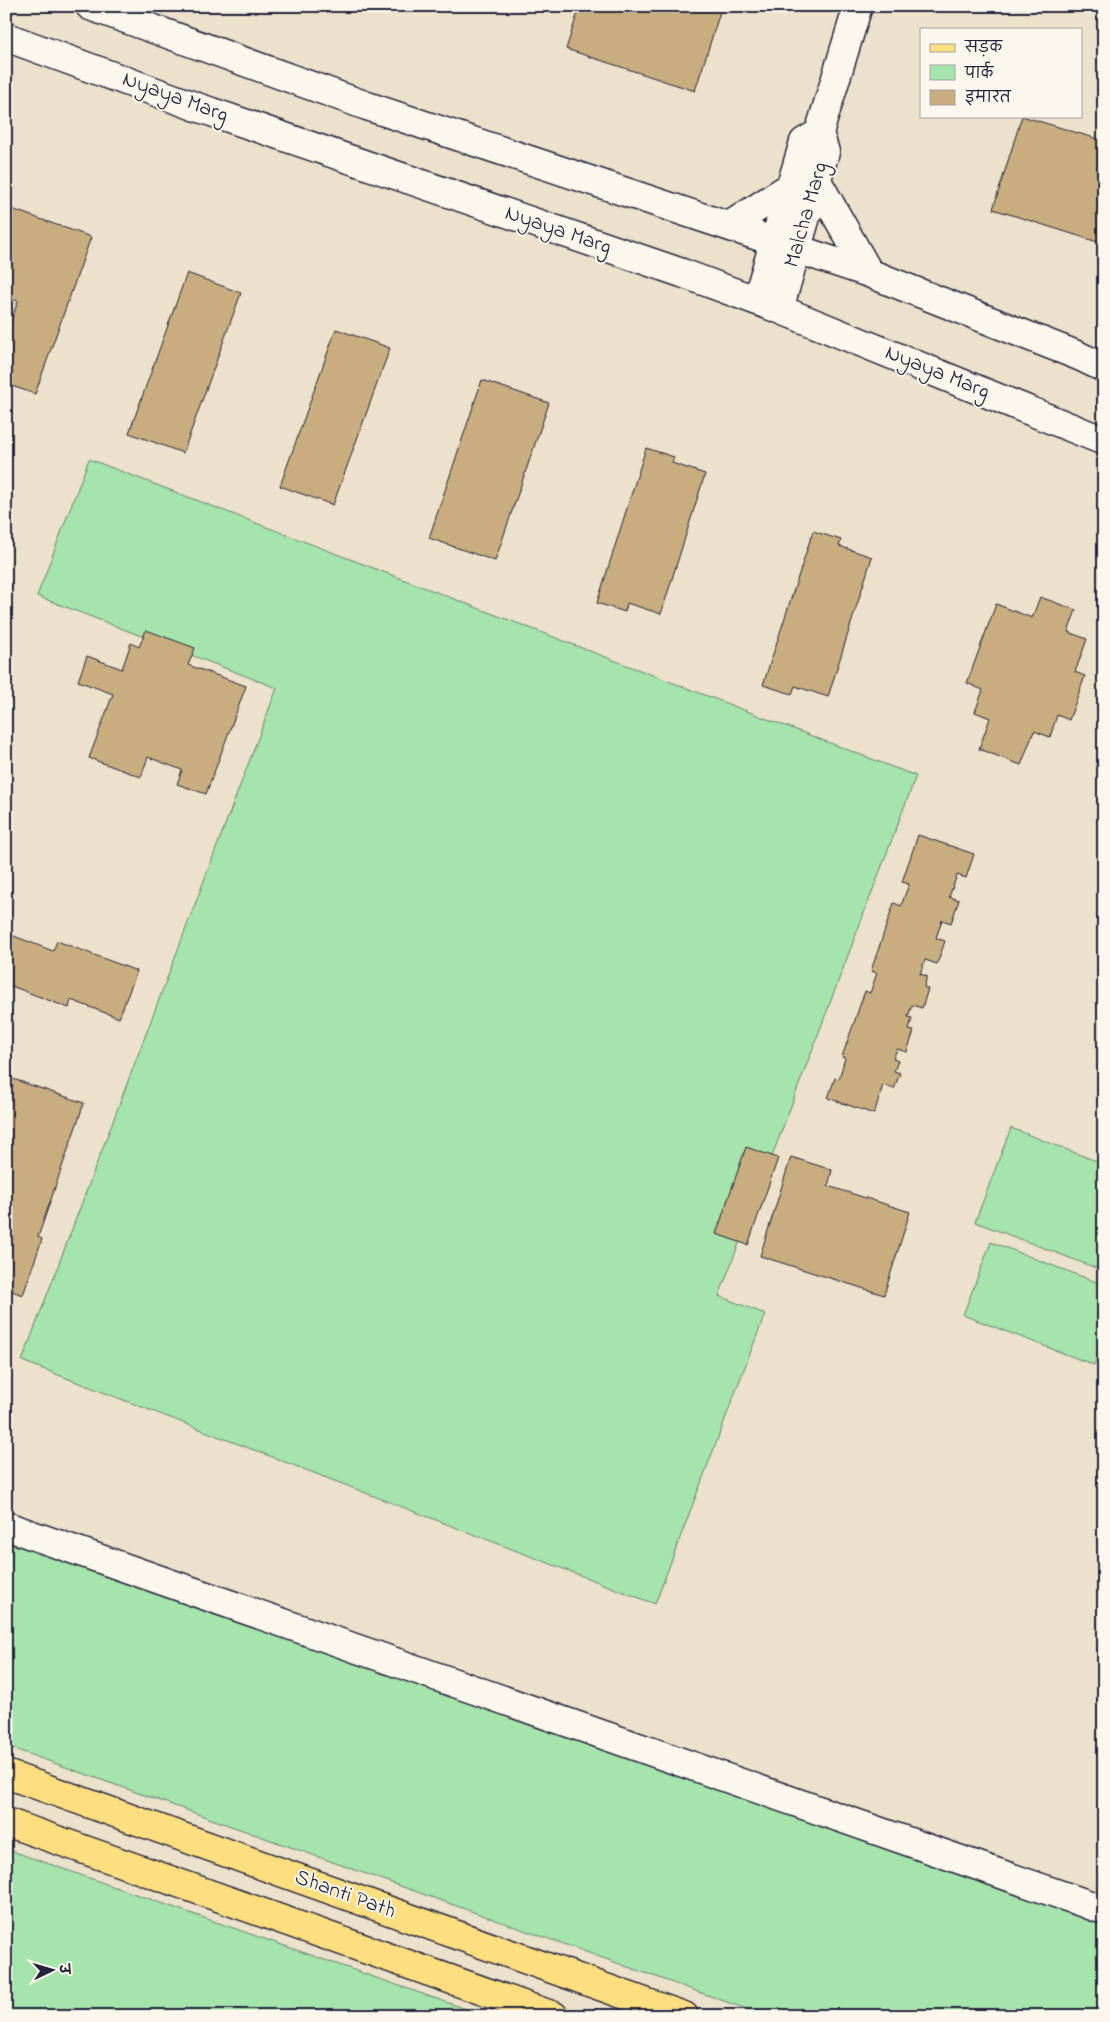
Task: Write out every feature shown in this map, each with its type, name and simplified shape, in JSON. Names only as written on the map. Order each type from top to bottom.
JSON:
[{"type":"main road","name":"Shanti Path","points":[[6,1774],[684,2016]]},
{"type":"main road","name":"Shanti Path","points":[[6,1822],[554,2016]]},
{"type":"street","points":[[90,6],[367,106],[869,273],[1079,356],[1104,368]]},
{"type":"street","name":"Malcha Marg","points":[[804,183],[804,142],[819,133],[858,6]]},
{"type":"street","name":"Nyaya Marg","points":[[6,36],[206,110],[682,273],[768,305],[1104,441]]},
{"type":"street","points":[[729,226],[804,183]]},
{"type":"street","points":[[768,305],[804,183]]},
{"type":"street","points":[[804,183],[869,273]]},
{"type":"street","points":[[6,1526],[1104,1910]]},
{"type":"green space","points":[[89,459],[916,776],[719,1296],[765,1314],[655,1604],[22,1361],[277,688],[37,596]]},
{"type":"green space","points":[[1011,1128],[1104,1164],[1104,1271],[975,1222]]},
{"type":"green space","points":[[991,1242],[1104,1285],[1104,1340],[1094,1365],[963,1315]]},
{"type":"green space","points":[[6,1541],[1104,1923],[1104,2016],[766,2016],[6,1746]]},
{"type":"green space","points":[[6,1849],[486,2016],[6,2016]]},
{"type":"building","points":[[580,6],[722,6],[695,91],[566,49]]},
{"type":"building","points":[[1021,118],[1029,118],[1104,141],[1104,244],[993,209]]},
{"type":"building","points":[[6,207],[91,237],[35,394],[6,384],[6,336],[18,301],[6,297]]},
{"type":"building","points":[[187,273],[241,293],[183,453],[129,433]]},
{"type":"building","points":[[336,329],[390,348],[333,505],[280,486]]},
{"type":"building","points":[[482,380],[549,403],[495,561],[429,538]]},
{"type":"building","points":[[646,448],[674,457],[672,463],[705,474],[661,614],[627,603],[625,612],[597,603]]},
{"type":"building","points":[[813,531],[841,540],[839,546],[872,557],[828,697],[795,686],[792,694],[763,685]]},
{"type":"building","points":[[1040,597],[1076,610],[1068,632],[1087,639],[1075,672],[1085,676],[1069,720],[1057,715],[1050,737],[1034,731],[1021,765],[979,749],[990,718],[975,712],[983,690],[967,683],[996,604],[1032,618]]},
{"type":"building","points":[[146,630],[195,648],[188,665],[246,686],[206,794],[177,784],[182,770],[148,757],[141,777],[89,758],[113,694],[78,681],[87,656],[122,669],[131,643],[139,647]]},
{"type":"building","points":[[918,835],[974,854],[966,878],[957,875],[949,897],[959,900],[951,923],[942,920],[936,938],[945,941],[937,964],[925,960],[920,974],[927,976],[924,987],[928,989],[922,1008],[912,1005],[908,1017],[912,1018],[909,1030],[914,1031],[907,1052],[897,1049],[893,1059],[898,1061],[894,1071],[900,1073],[894,1089],[883,1085],[874,1114],[828,1098],[835,1078],[839,1079],[845,1058],[842,1057],[865,991],[870,993],[877,973],[871,971],[894,903],[901,906],[909,884],[902,882]]},
{"type":"building","points":[[6,933],[53,951],[57,941],[137,971],[119,1018],[71,1000],[69,1008],[6,984]]},
{"type":"building","points":[[7,1077],[84,1103],[38,1237],[42,1239],[23,1295],[6,1289]]},
{"type":"building","points":[[746,1147],[778,1158],[748,1245],[716,1234]]},
{"type":"building","points":[[791,1157],[832,1170],[828,1186],[910,1212],[884,1295],[760,1256]]}]
